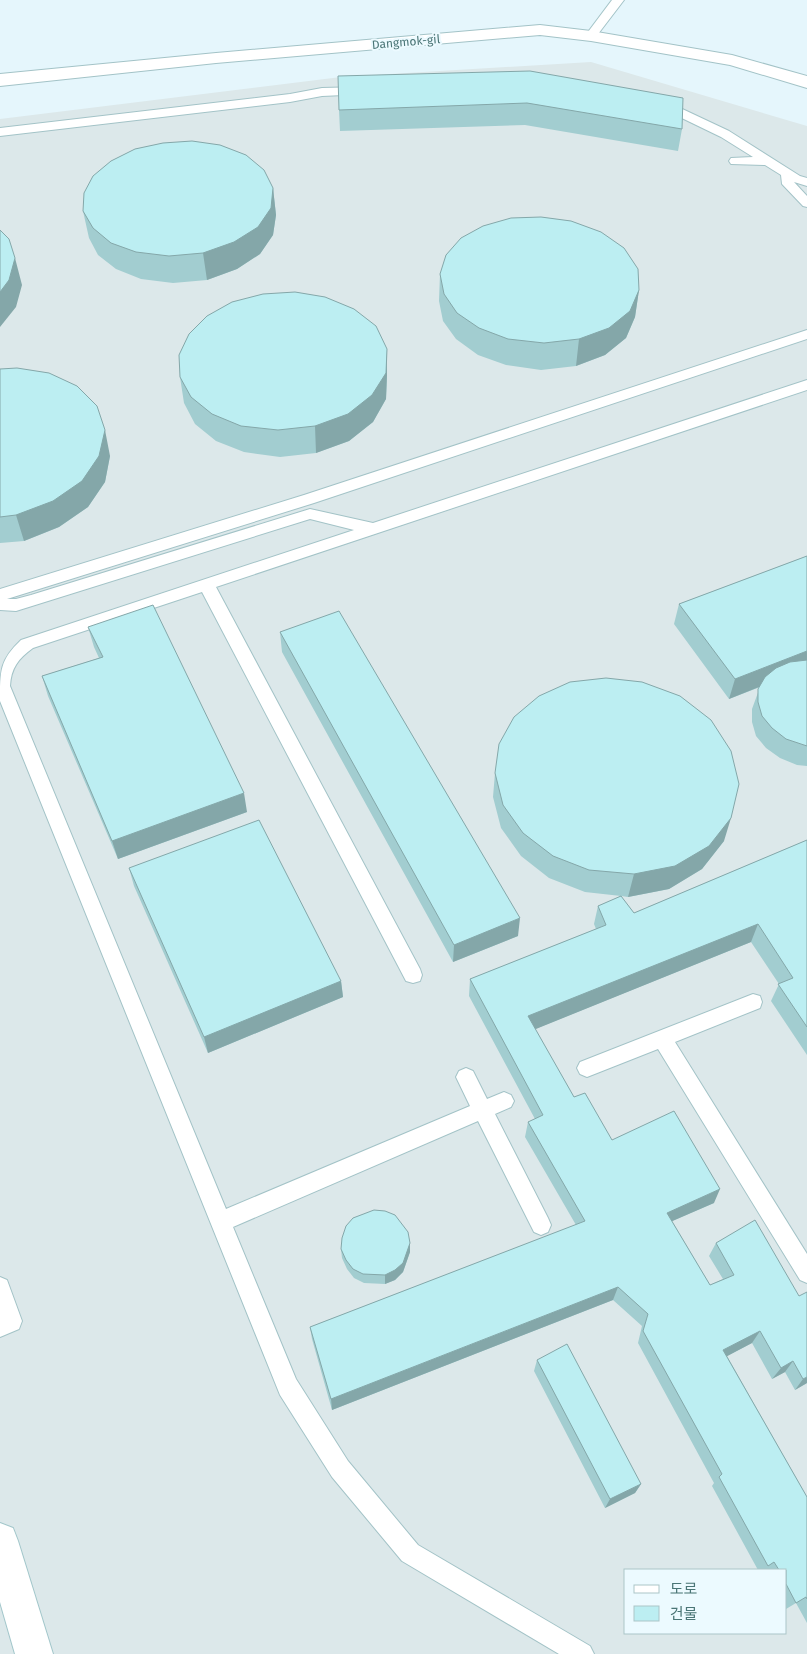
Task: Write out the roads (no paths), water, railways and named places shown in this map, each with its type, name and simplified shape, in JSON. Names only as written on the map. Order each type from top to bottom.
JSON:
[{"type":"street","name":"Dangmok-gil","points":[[0,80],[216,58],[540,30],[590,36],[732,60],[807,82]]},
{"type":"street","points":[[0,1541],[34,1654]]},
{"type":"lane","points":[[590,36],[618,0]]},
{"type":"lane","points":[[0,132],[290,98],[322,92],[371,91]]},
{"type":"lane","points":[[649,99],[682,112],[725,134],[787,174],[807,182]]},
{"type":"lane","points":[[735,161],[767,161]]},
{"type":"lane","points":[[787,174],[786,181],[807,203]]},
{"type":"lane","points":[[0,595],[309,499],[807,334]]},
{"type":"lane","points":[[582,1654],[410,1553],[340,1470],[288,1387],[2,686],[2,671],[12,654],[27,644],[807,385]]},
{"type":"lane","points":[[0,604],[16,605],[31,601],[310,514],[374,528]]},
{"type":"lane","points":[[206,584],[413,975]]},
{"type":"lane","points":[[587,1068],[753,1002]]},
{"type":"lane","points":[[662,1038],[807,1273]]},
{"type":"lane","points":[[466,1077],[541,1225]]},
{"type":"lane","points":[[220,1222],[504,1101]]},
{"type":"lane","points":[[0,1287],[11,1321],[0,1326]]}]
